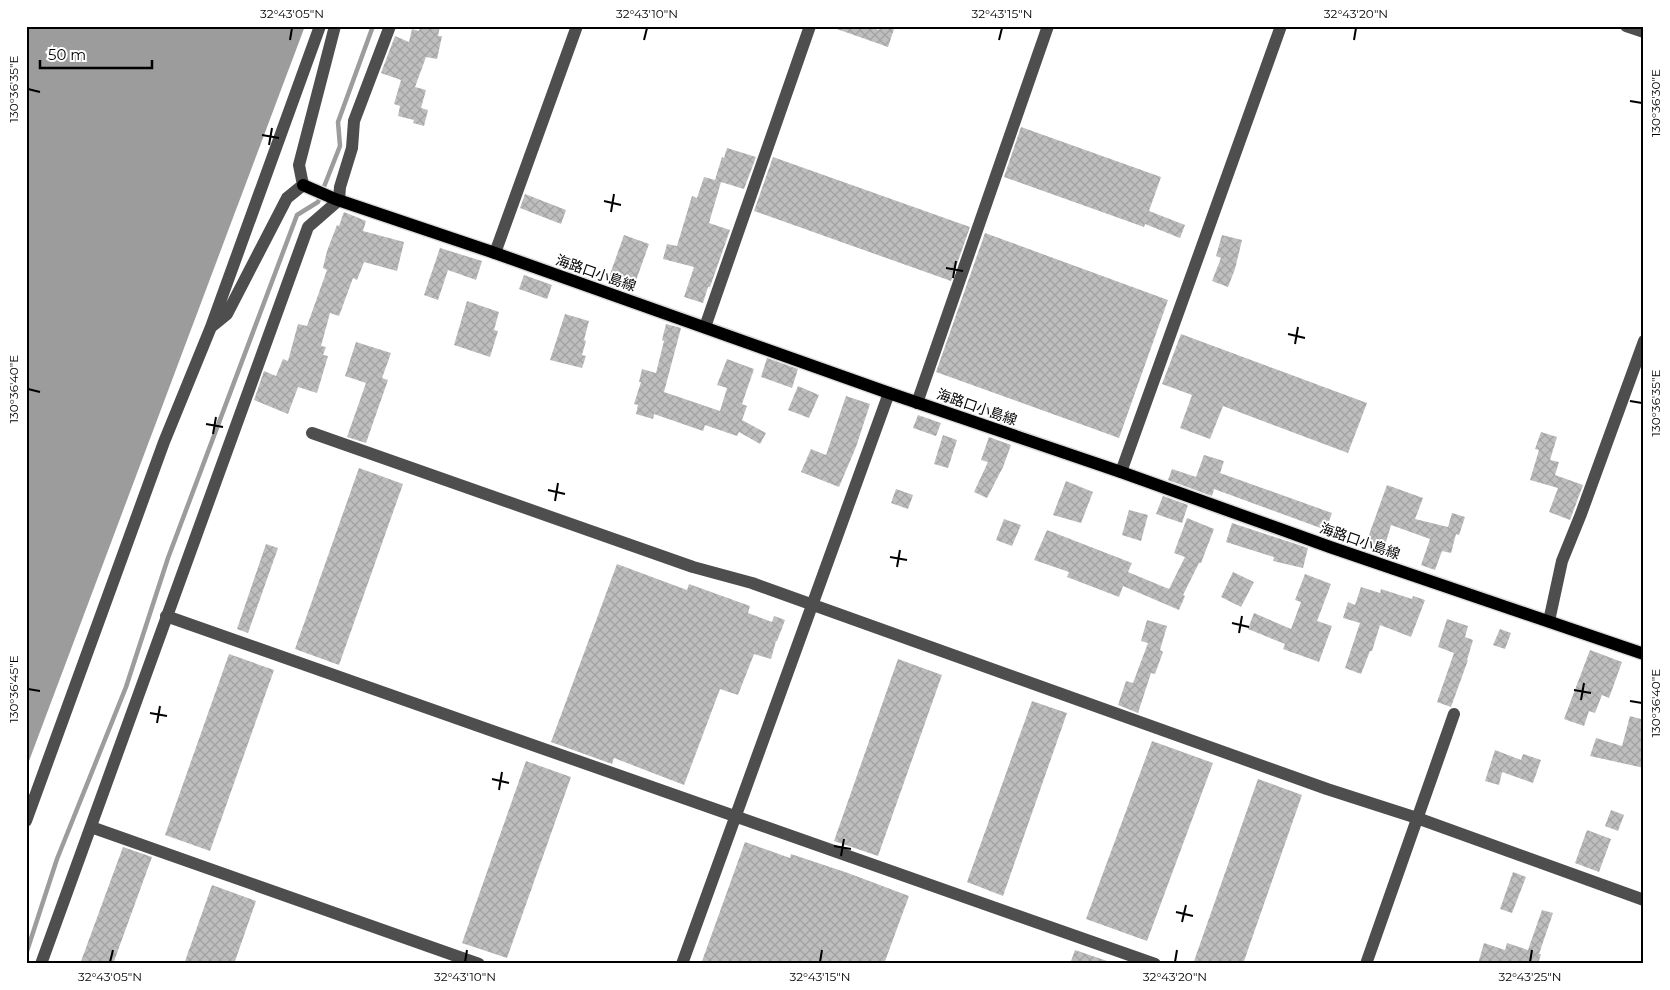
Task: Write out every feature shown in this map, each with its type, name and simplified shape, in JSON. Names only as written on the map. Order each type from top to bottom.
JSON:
[{"type":"main road","name":"海路口小島線","points":[[303,185],[317,192],[496,253],[888,393],[1644,654]]},
{"type":"street","points":[[26,821],[164,442],[211,327],[320,26]]},
{"type":"street","points":[[211,327],[227,314],[287,198],[303,185],[299,165],[335,26]]},
{"type":"street","points":[[41,964],[308,227],[337,199],[352,148],[354,121],[390,26]]},
{"type":"street","points":[[496,253],[577,26]]},
{"type":"street","points":[[705,327],[810,26]]},
{"type":"street","points":[[917,403],[1048,26]]},
{"type":"street","points":[[1121,472],[1281,26]]},
{"type":"street","points":[[1626,26],[1644,32]]},
{"type":"street","points":[[1548,621],[1562,561],[1644,341]]},
{"type":"street","points":[[682,964],[888,393]]},
{"type":"street","points":[[312,433],[693,567],[752,583],[1317,786],[1417,818],[1644,900]]},
{"type":"street","points":[[166,616],[1155,964]]},
{"type":"street","points":[[1366,964],[1454,714]]},
{"type":"street","points":[[91,827],[479,964]]},
{"type":"shaded area","points":[[26,26],[305,26],[26,769]]},
{"type":"building","points":[[420,26],[440,26],[438,36],[442,36],[437,59],[426,57],[415,87],[426,90],[421,108],[428,110],[424,126],[413,123],[414,120],[398,116],[400,106],[394,104],[401,80],[381,73],[395,36],[409,42],[412,29],[419,31]]},
{"type":"building","points":[[834,26],[868,26],[879,30],[881,26],[895,26],[888,47],[834,28]]},
{"type":"building","points":[[1021,127],[1161,177],[1149,211],[1185,225],[1180,238],[1145,224],[1144,227],[1004,177]]},
{"type":"building","points":[[727,148],[756,157],[744,189],[721,182],[709,223],[730,230],[703,303],[684,297],[694,267],[663,259],[667,244],[677,246],[692,196],[697,198],[704,177],[715,180],[722,157],[724,158]]},
{"type":"building","points":[[773,157],[970,227],[951,281],[754,211]]},
{"type":"building","points":[[525,194],[566,210],[561,224],[520,208]]},
{"type":"building","points":[[344,212],[366,221],[363,231],[404,242],[397,271],[364,262],[357,280],[353,278],[339,316],[330,313],[321,346],[326,347],[323,355],[328,356],[317,393],[298,387],[288,414],[254,400],[264,371],[276,376],[283,359],[288,361],[298,324],[307,326],[327,270],[323,268],[327,251]]},
{"type":"building","points":[[985,233],[1168,300],[1119,438],[936,372]]},
{"type":"building","points":[[624,235],[649,244],[633,289],[608,280]]},
{"type":"building","points":[[1222,235],[1242,240],[1235,269],[1228,287],[1212,281],[1221,258],[1216,256]]},
{"type":"building","points":[[440,248],[482,261],[476,280],[448,270],[438,300],[424,295]]},
{"type":"building","points":[[524,275],[552,285],[547,299],[519,289]]},
{"type":"building","points":[[467,301],[499,312],[494,330],[498,331],[490,357],[454,345]]},
{"type":"building","points":[[565,314],[589,321],[582,355],[586,356],[582,368],[550,360]]},
{"type":"building","points":[[666,324],[681,328],[664,392],[720,411],[727,388],[717,385],[727,359],[754,369],[742,404],[747,406],[742,420],[766,433],[760,444],[739,432],[737,436],[705,425],[703,431],[654,414],[653,419],[636,414],[638,405],[634,404],[641,382],[639,382],[642,369],[656,373]]},
{"type":"building","points":[[1181,334],[1367,403],[1348,453],[1223,406],[1210,439],[1180,428],[1192,395],[1162,384]]},
{"type":"building","points":[[356,342],[391,353],[382,378],[388,380],[366,443],[347,437],[366,383],[345,376]]},
{"type":"building","points":[[767,358],[798,369],[792,388],[761,377]]},
{"type":"building","points":[[798,386],[819,395],[809,418],[788,410]]},
{"type":"building","points":[[846,396],[870,404],[856,447],[839,487],[801,472],[811,449],[826,455]]},
{"type":"building","points":[[918,415],[941,423],[936,436],[913,428]]},
{"type":"building","points":[[1541,432],[1557,437],[1550,460],[1559,462],[1555,475],[1583,485],[1570,520],[1549,512],[1558,488],[1530,480],[1539,450],[1535,449]]},
{"type":"building","points":[[943,435],[957,440],[948,468],[934,464]]},
{"type":"building","points":[[989,437],[1011,445],[1003,467],[987,498],[974,492],[988,462],[981,460]]},
{"type":"building","points":[[1204,455],[1224,461],[1220,473],[1332,513],[1326,530],[1214,489],[1212,496],[1168,480],[1172,469],[1196,477]]},
{"type":"building","points":[[359,468],[403,484],[339,665],[295,649]]},
{"type":"building","points":[[1066,481],[1093,492],[1081,523],[1053,515]]},
{"type":"building","points":[[1387,485],[1423,498],[1415,519],[1448,527],[1452,513],[1465,517],[1459,535],[1456,534],[1451,553],[1442,551],[1435,570],[1421,565],[1430,539],[1391,525],[1383,552],[1365,546]]},
{"type":"building","points":[[896,489],[913,495],[908,509],[891,503]]},
{"type":"building","points":[[1163,496],[1188,505],[1182,523],[1156,514]]},
{"type":"building","points":[[1129,510],[1148,515],[1141,541],[1122,535]]},
{"type":"building","points":[[1187,518],[1214,529],[1201,563],[1199,563],[1183,595],[1185,596],[1179,610],[1123,586],[1119,597],[1067,577],[1069,572],[1034,560],[1047,530],[1132,563],[1128,572],[1169,589],[1185,557],[1174,553]]},
{"type":"building","points":[[1004,519],[1021,525],[1012,546],[996,540]]},
{"type":"building","points":[[1232,523],[1308,548],[1303,568],[1273,561],[1274,557],[1226,542]]},
{"type":"building","points":[[266,544],[278,548],[248,633],[237,629]]},
{"type":"building","points":[[617,564],[687,590],[689,584],[750,606],[748,613],[772,622],[774,616],[785,620],[771,659],[754,654],[738,695],[720,689],[684,785],[614,758],[612,764],[551,742]]},
{"type":"building","points":[[1233,572],[1254,582],[1241,607],[1221,597]]},
{"type":"building","points":[[1305,574],[1331,584],[1317,621],[1332,626],[1319,662],[1283,649],[1285,644],[1248,629],[1254,613],[1291,629],[1301,602],[1295,600]]},
{"type":"building","points":[[1361,587],[1380,593],[1381,589],[1412,599],[1413,596],[1425,600],[1411,637],[1380,625],[1372,651],[1370,651],[1361,674],[1345,668],[1360,623],[1343,618],[1348,602],[1355,605]]},
{"type":"building","points":[[1447,619],[1468,626],[1465,637],[1473,640],[1451,707],[1437,702],[1454,653],[1438,647]]},
{"type":"building","points":[[1147,620],[1167,626],[1160,650],[1163,652],[1155,674],[1151,673],[1138,713],[1118,705],[1126,681],[1133,683],[1148,643],[1141,641]]},
{"type":"building","points":[[1500,629],[1511,633],[1505,649],[1493,645]]},
{"type":"building","points":[[1590,650],[1622,662],[1609,698],[1602,695],[1595,713],[1589,711],[1584,726],[1564,719]]},
{"type":"building","points":[[229,654],[274,670],[210,851],[165,835]]},
{"type":"building","points":[[898,659],[942,675],[878,856],[834,841]]},
{"type":"building","points":[[1032,701],[1067,713],[1003,896],[967,882]]},
{"type":"building","points":[[1630,716],[1644,720],[1644,768],[1590,756],[1596,738],[1622,746]]},
{"type":"building","points":[[1152,741],[1213,763],[1147,941],[1086,919]]},
{"type":"building","points":[[1495,750],[1521,760],[1523,754],[1541,760],[1533,783],[1502,772],[1499,785],[1485,781]]},
{"type":"building","points":[[526,761],[571,777],[507,958],[462,943]]},
{"type":"building","points":[[1258,779],[1302,795],[1243,964],[1193,964]]},
{"type":"building","points":[[1611,810],[1624,815],[1618,831],[1605,826]]},
{"type":"building","points":[[1587,830],[1611,839],[1599,872],[1575,863]]},
{"type":"building","points":[[745,842],[790,858],[791,854],[909,896],[884,964],[701,964]]},
{"type":"building","points":[[123,847],[152,857],[113,964],[80,964]]},
{"type":"building","points":[[1513,872],[1526,877],[1512,913],[1500,909]]},
{"type":"building","points":[[212,885],[256,901],[234,964],[184,964]]},
{"type":"building","points":[[1542,910],[1553,913],[1539,954],[1541,954],[1538,964],[1478,964],[1484,943],[1505,950],[1507,943],[1528,950]]},
{"type":"building","points":[[1075,950],[1110,962],[1110,964],[1070,964]]},
{"type":"waterway","points":[[26,954],[57,859],[126,687],[168,558],[297,215],[318,202],[340,146],[338,122],[373,26]]}]
